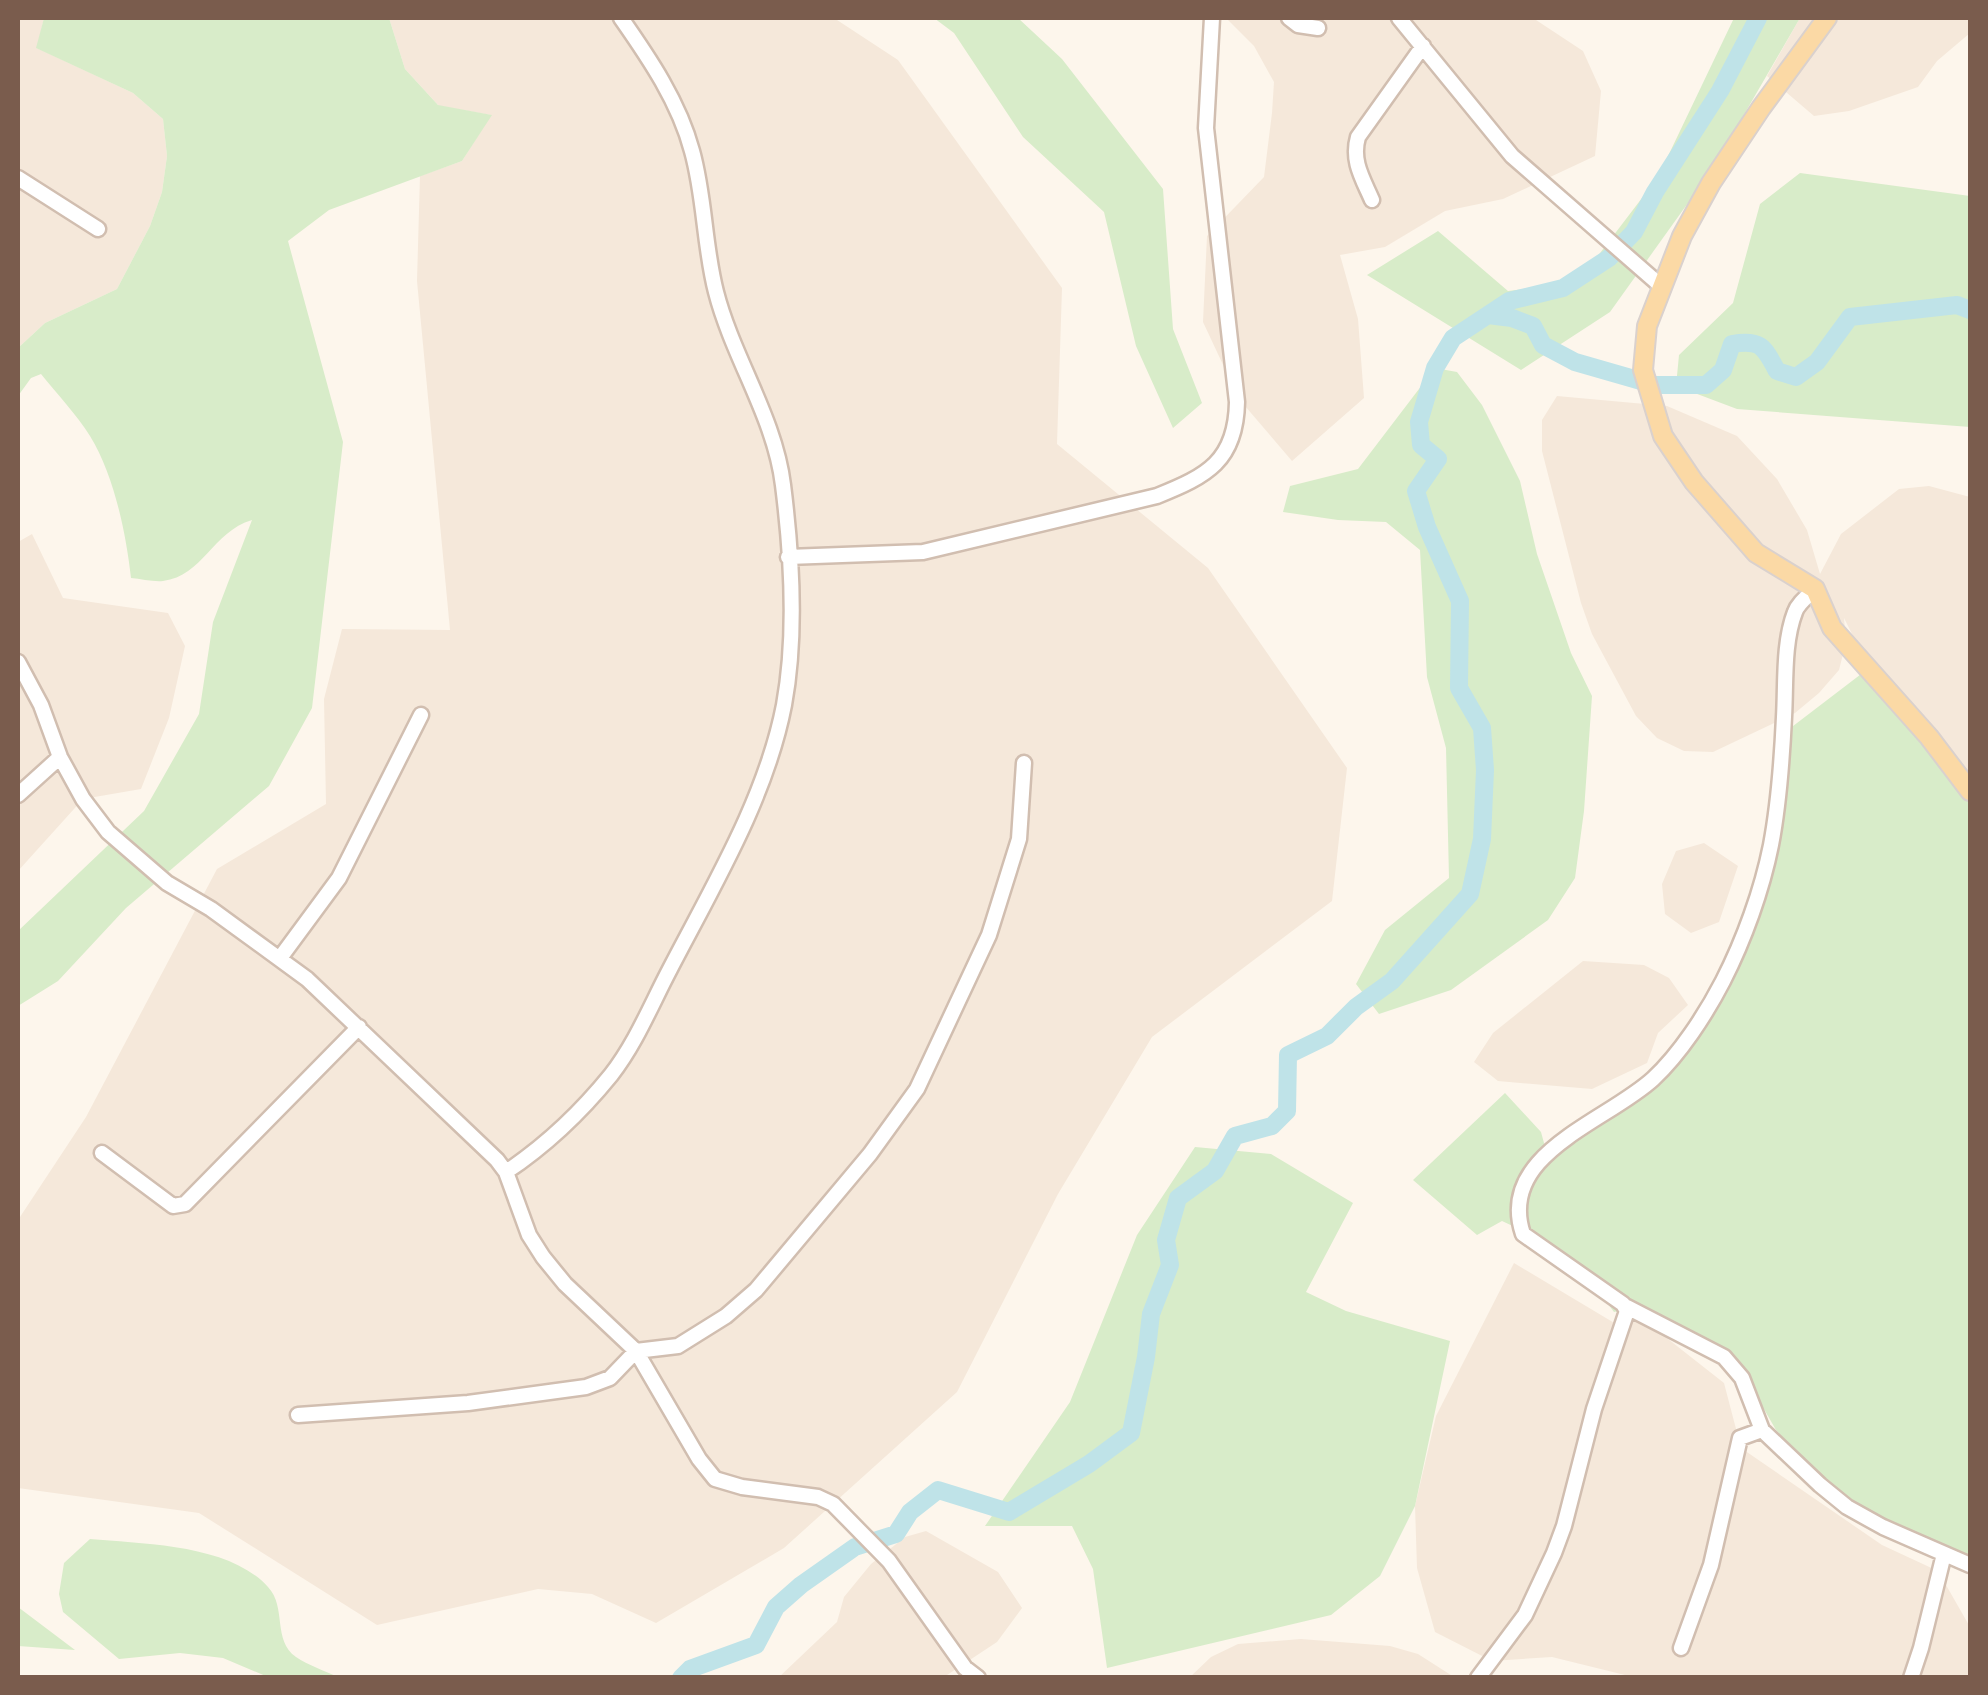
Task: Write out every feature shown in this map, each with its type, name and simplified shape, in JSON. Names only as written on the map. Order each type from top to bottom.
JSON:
[{"type":"main road","points":[[1827,18],[1760,108],[1682,236],[1646,326],[1646,378],[1663,436],[1694,482],[1756,552],[1814,590],[1832,628],[1928,737],[1970,792]]},
{"type":"street","points":[[506,1172],[539,1150],[620,1061],[640,1030],[747,815],[784,706],[790,610],[783,482],[776,452],[717,297],[692,150],[678,112],[621,18]]},
{"type":"street","points":[[788,557],[923,552],[969,544],[1157,496],[1216,466],[1231,444],[1236,402],[1206,128],[1212,18]]},
{"type":"street","points":[[1289,18],[1298,25],[1318,28]]},
{"type":"street","points":[[1399,18],[1512,156],[1661,286]]},
{"type":"street","points":[[1372,200],[1357,166],[1354,151],[1358,137],[1423,46]]},
{"type":"street","points":[[18,178],[98,229]]},
{"type":"street","points":[[1814,590],[1796,607],[1790,632],[1783,745],[1770,848],[1722,983],[1677,1052],[1654,1078],[1618,1107],[1554,1145],[1534,1168],[1520,1194],[1517,1216],[1524,1234],[1625,1306],[1736,1367],[1762,1430],[1847,1507],[1970,1565]]},
{"type":"street","points":[[18,662],[41,705],[60,757],[108,832],[138,860],[280,958],[359,1027],[497,1160],[506,1172],[529,1235],[543,1257],[565,1284],[636,1351],[699,1459],[715,1479],[742,1488],[826,1500],[888,1562],[965,1668],[978,1678]]},
{"type":"street","points":[[280,958],[339,878],[421,715]]},
{"type":"street","points":[[18,795],[60,757]]},
{"type":"street","points":[[298,1415],[556,1394],[610,1378],[636,1351],[678,1346],[726,1316],[756,1290],[838,1194],[910,1099],[960,1002],[989,935],[1018,838],[1024,763]]},
{"type":"street","points":[[102,1152],[174,1206],[185,1204],[359,1027]]},
{"type":"street","points":[[1478,1678],[1524,1615],[1564,1526],[1625,1306]]},
{"type":"street","points":[[1682,1648],[1711,1565],[1740,1438],[1762,1430]]},
{"type":"street","points":[[1911,1678],[1944,1554]]},
{"type":"shaded area","points":[[18,18],[44,18],[37,48],[133,93],[163,119],[167,156],[162,192],[150,226],[117,289],[45,323],[18,348]]},
{"type":"shaded area","points":[[389,18],[834,18],[898,60],[1062,288],[1057,444],[1208,568],[1347,768],[1332,901],[1152,1037],[1058,1194],[957,1392],[784,1548],[656,1623],[592,1594],[538,1589],[377,1625],[199,1513],[18,1488],[18,1220],[86,1117],[217,869],[326,804],[324,699],[342,629],[450,630],[417,281],[420,176],[462,161],[491,115],[439,106],[405,69]]},
{"type":"shaded area","points":[[1226,18],[1533,18],[1583,51],[1601,91],[1595,156],[1503,199],[1445,211],[1385,247],[1340,255],[1358,319],[1364,398],[1292,461],[1239,399],[1203,322],[1207,236],[1264,177],[1272,113],[1274,82],[1254,46]]},
{"type":"shaded area","points":[[1800,18],[1970,18],[1970,33],[1937,61],[1918,87],[1849,111],[1814,116],[1767,76]]},
{"type":"shaded area","points":[[1557,396],[1667,406],[1737,436],[1777,479],[1807,530],[1820,574],[1841,534],[1899,489],[1929,486],[1970,497],[1970,781],[1869,668],[1844,618],[1846,642],[1839,670],[1795,713],[1713,752],[1684,751],[1657,738],[1636,716],[1592,634],[1581,603],[1542,451],[1542,420]]},
{"type":"shaded area","points":[[32,534],[63,598],[168,613],[185,646],[169,718],[141,789],[83,799],[18,871],[18,542]]},
{"type":"shaded area","points":[[1704,843],[1738,866],[1719,922],[1691,933],[1665,914],[1662,884],[1676,851]]},
{"type":"shaded area","points":[[1583,961],[1644,965],[1669,978],[1688,1005],[1658,1033],[1647,1063],[1592,1089],[1498,1081],[1474,1062],[1493,1033]]},
{"type":"shaded area","points":[[1514,1263],[1616,1324],[1635,1314],[1660,1327],[1668,1339],[1724,1383],[1741,1448],[1882,1545],[1938,1571],[1970,1627],[1970,1677],[1633,1677],[1552,1657],[1492,1661],[1435,1632],[1417,1568],[1415,1506],[1436,1416]]},
{"type":"shaded area","points":[[926,1531],[998,1572],[1022,1608],[997,1642],[944,1677],[778,1678],[837,1622],[844,1597],[871,1564],[905,1537]]},
{"type":"shaded area","points":[[1301,1639],[1390,1646],[1418,1654],[1454,1677],[1190,1677],[1211,1657],[1238,1644]]},
{"type":"green space","points":[[44,18],[389,18],[405,69],[438,105],[492,115],[462,161],[329,210],[288,241],[343,442],[312,708],[269,786],[126,908],[58,981],[18,1006],[18,931],[144,811],[199,714],[213,622],[252,520],[227,534],[198,563],[177,577],[159,581],[131,578],[118,505],[90,436],[41,374],[31,378],[18,396],[18,348],[45,323],[117,289],[150,226],[162,192],[167,156],[163,119],[133,93],[36,48]]},
{"type":"green space","points":[[934,18],[1018,18],[1062,59],[1163,189],[1173,329],[1202,403],[1173,428],[1136,346],[1104,212],[1023,137],[954,33]]},
{"type":"green space","points":[[1734,18],[1800,18],[1713,168],[1610,312],[1521,370],[1367,275],[1438,231],[1508,291],[1578,282],[1658,177]]},
{"type":"green space","points":[[1800,173],[1970,196],[1970,427],[1737,409],[1676,386],[1679,355],[1733,303],[1760,204]]},
{"type":"green space","points":[[1435,368],[1457,372],[1482,405],[1520,481],[1537,554],[1571,653],[1592,696],[1584,811],[1575,878],[1548,920],[1451,990],[1379,1014],[1356,984],[1385,930],[1449,878],[1446,748],[1427,677],[1420,550],[1386,522],[1283,512],[1290,486],[1358,469]]},
{"type":"green space","points":[[1869,668],[1970,781],[1970,1561],[1886,1523],[1855,1504],[1803,1461],[1776,1430],[1745,1376],[1623,1310],[1614,1312],[1517,1228],[1502,1221],[1477,1235],[1413,1180],[1505,1093],[1541,1132],[1547,1154],[1641,1094],[1715,994],[1765,859],[1780,736]]},
{"type":"green space","points":[[1195,1147],[1271,1154],[1353,1203],[1306,1292],[1346,1311],[1450,1341],[1415,1506],[1380,1576],[1331,1615],[1107,1668],[1093,1569],[1072,1526],[985,1526],[1070,1402],[1137,1235]]},
{"type":"green space","points":[[90,1539],[209,1554],[251,1573],[274,1595],[289,1650],[338,1677],[268,1677],[223,1658],[180,1653],[119,1659],[63,1612],[59,1594],[64,1563]]},
{"type":"green space","points":[[18,1607],[75,1650],[18,1646]]},
{"type":"waterway","points":[[681,1678],[690,1669],[756,1645],[776,1607],[801,1585],[855,1547],[896,1534],[910,1512],[938,1490],[1009,1512],[1089,1464],[1131,1433],[1151,1314],[1170,1265],[1166,1240],[1178,1198],[1215,1171],[1235,1136],[1272,1126],[1287,1111],[1288,1055],[1327,1036],[1356,1007],[1392,981],[1470,894],[1482,839],[1482,728],[1459,688],[1460,601],[1427,527],[1416,491],[1438,459],[1421,445],[1419,422],[1435,368],[1453,338],[1509,301],[1563,288],[1609,258],[1634,232],[1720,91],[1758,18]]},
{"type":"waterway","points":[[1488,315],[1533,326],[1543,345],[1575,362],[1655,385],[1706,385],[1723,370],[1732,344],[1756,344],[1777,371],[1796,377],[1817,362],[1850,317],[1957,305],[1970,310]]}]
